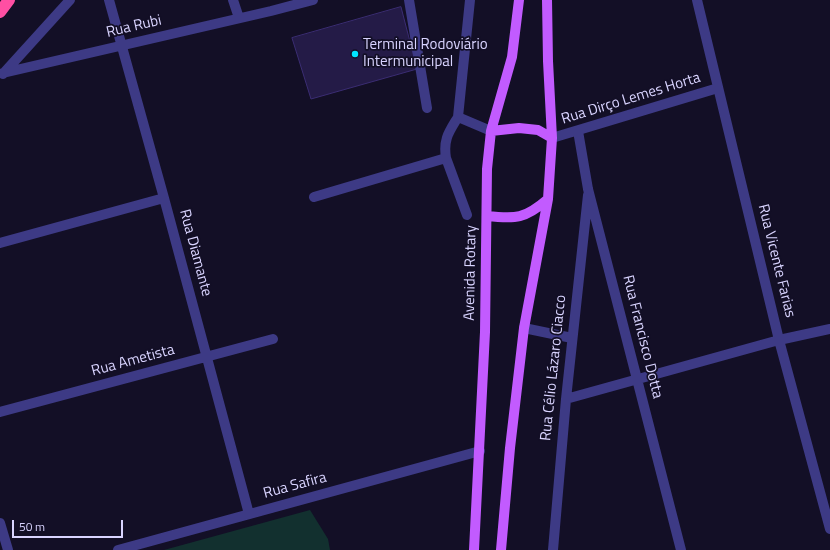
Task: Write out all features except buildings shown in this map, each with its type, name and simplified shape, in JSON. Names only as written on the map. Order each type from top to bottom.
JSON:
[{"type":"highway","points":[[0,12],[9,0]]},
{"type":"main road","name":"Avenida Rotary","points":[[474,550],[485,332],[487,169],[491,131],[512,57],[519,0]]},
{"type":"main road","points":[[501,550],[510,448],[524,328],[548,199],[552,138],[548,61],[547,0]]},
{"type":"main road","points":[[491,131],[519,128],[538,130],[552,138]]},
{"type":"main road","points":[[487,216],[502,218],[519,217],[534,211],[548,199]]},
{"type":"street","points":[[2,75],[70,0]]},
{"type":"street","name":"Rua Diamante","points":[[109,0],[250,514]]},
{"type":"street","points":[[234,0],[239,18]]},
{"type":"street","name":"Rua Rubi","points":[[2,75],[313,0]]},
{"type":"street","points":[[409,0],[427,108]]},
{"type":"street","points":[[467,215],[446,158],[445,141],[458,117],[470,0]]},
{"type":"street","name":"Rua Vicente Farias","points":[[697,0],[779,340],[830,529]]},
{"type":"street","name":"Rua Dirço Lemes Horta","points":[[552,138],[718,88]]},
{"type":"street","points":[[458,117],[491,131]]},
{"type":"street","name":"Rua Francisco Dotta","points":[[578,131],[588,189],[681,550]]},
{"type":"street","points":[[314,197],[446,158]]},
{"type":"street","name":"Rua Célio Lázaro Ciacco","points":[[553,550],[566,399],[588,189]]},
{"type":"street","points":[[0,243],[164,198]]},
{"type":"street","points":[[524,328],[572,338]]},
{"type":"street","points":[[566,399],[779,340],[830,329]]},
{"type":"street","name":"Rua Ametista","points":[[0,412],[273,339]]},
{"type":"street","name":"Rua Safira","points":[[118,550],[480,451]]},
{"type":"street","points":[[0,523],[8,550]]},
{"type":"green space","points":[[310,510],[328,539],[330,550],[164,550]]},
{"type":"place","name":"Terminal Rodoviário Intermunicipal","points":[[355,54]]}]
